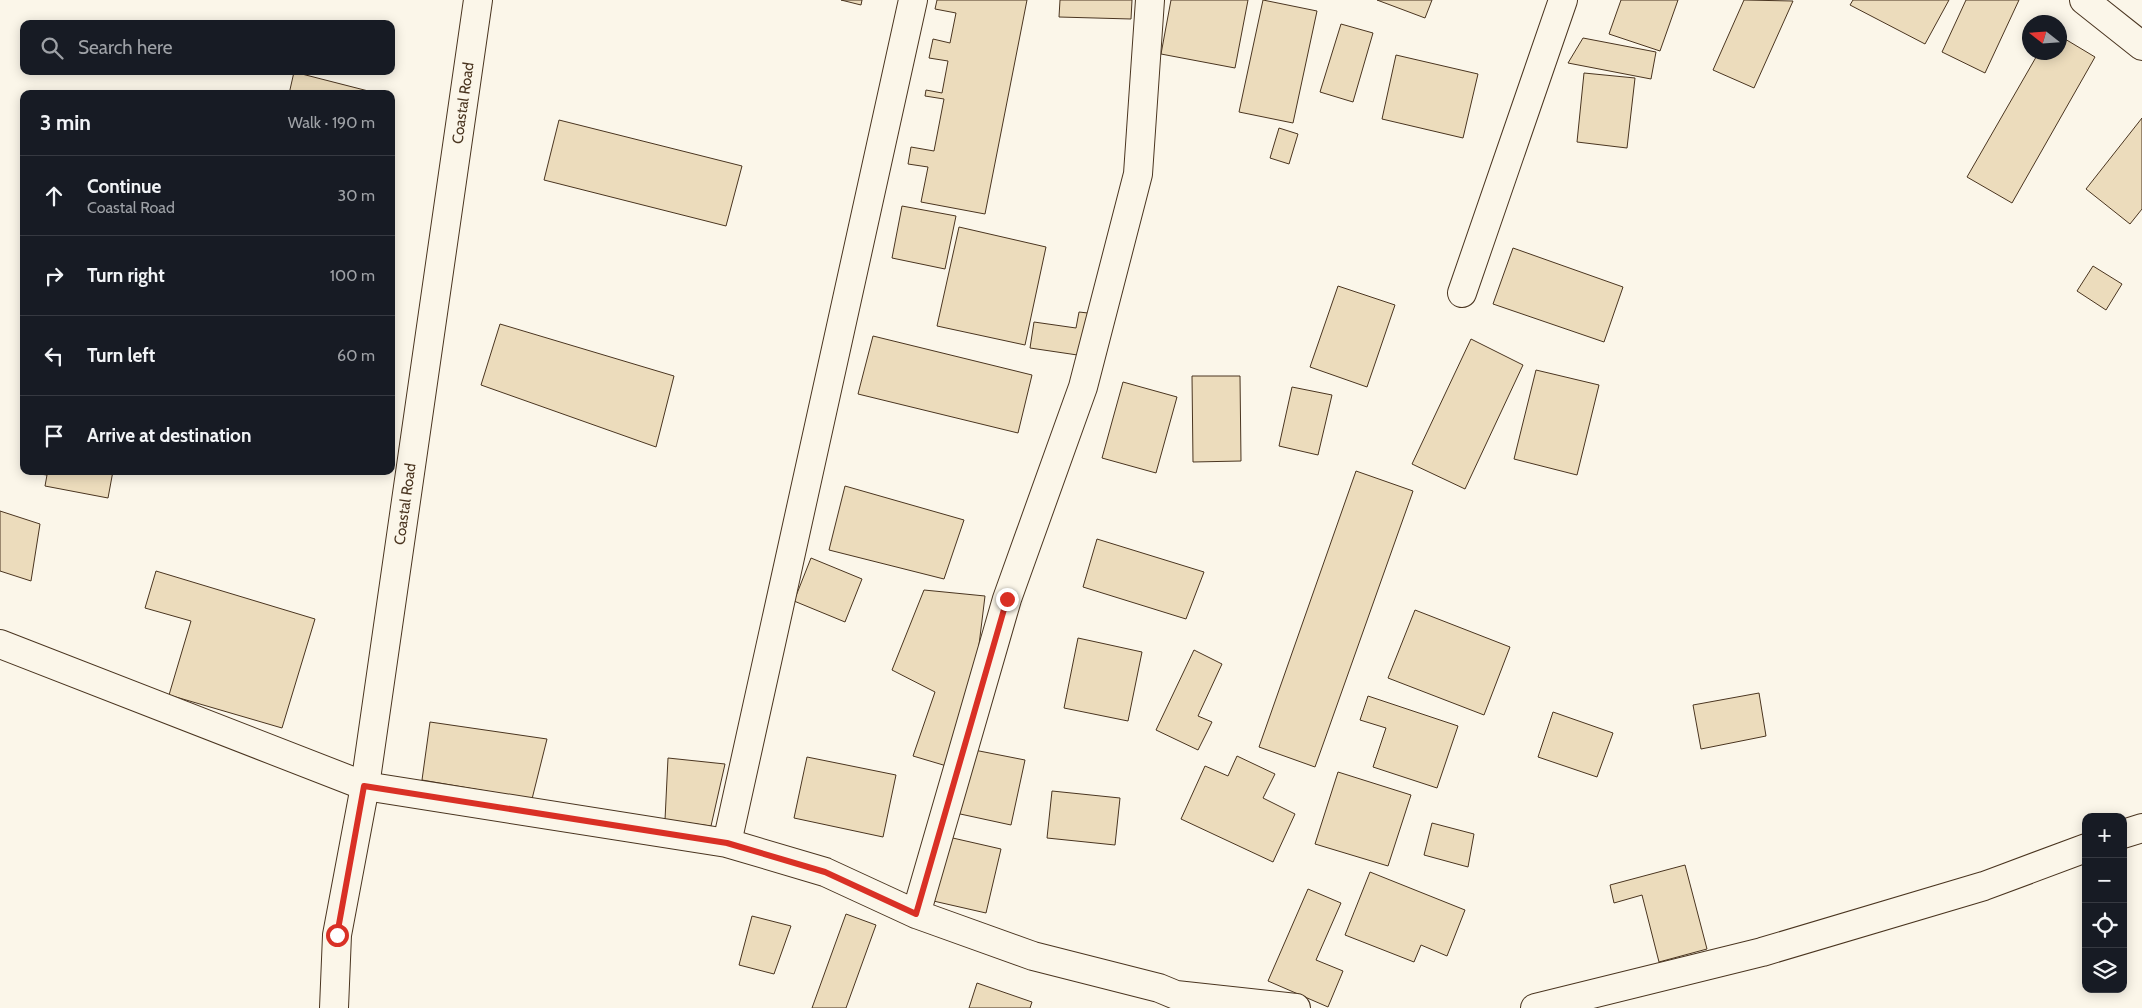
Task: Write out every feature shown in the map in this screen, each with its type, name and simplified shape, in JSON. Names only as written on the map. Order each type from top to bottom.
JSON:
[{"type":"street","name":"Coastal Road","points":[[334,1008],[337,935],[364,786],[478,0]]},
{"type":"street","points":[[727,843],[913,0]]},
{"type":"street","points":[[916,914],[1007,599],[1083,387],[1124,229],[1138,174],[1150,0]]},
{"type":"street","points":[[1462,293],[1563,0]]},
{"type":"street","points":[[2084,0],[2142,46]]},
{"type":"street","points":[[0,644],[364,786],[727,843],[825,872],[916,914],[1032,956],[1159,988],[1176,995],[1296,1008]]},
{"type":"street","points":[[2127,833],[2142,828]]},
{"type":"street","points":[[1535,1008],[1762,952],[1984,886],[2082,849]]},
{"type":"building","points":[[841,0],[862,0],[861,5]]},
{"type":"building","points":[[937,0],[1027,0],[985,214],[921,202],[928,167],[908,164],[911,147],[934,151],[944,99],[925,96],[926,90],[942,93],[948,61],[929,58],[933,39],[950,43],[956,13],[935,9]]},
{"type":"building","points":[[1060,0],[1132,0],[1131,19],[1059,17]]},
{"type":"building","points":[[1171,0],[1248,0],[1235,68],[1161,54]]},
{"type":"building","points":[[1263,0],[1317,11],[1293,123],[1239,112]]},
{"type":"building","points":[[1377,0],[1432,0],[1425,18]]},
{"type":"building","points":[[1621,0],[1678,0],[1660,51],[1609,34]]},
{"type":"building","points":[[1744,0],[1793,1],[1754,88],[1713,70]]},
{"type":"building","points":[[1853,0],[1949,0],[1925,44],[1850,5]]},
{"type":"building","points":[[1966,0],[2019,0],[1985,73],[1942,52]]},
{"type":"building","points":[[1341,24],[1373,33],[1353,102],[1320,92]]},
{"type":"building","points":[[1583,38],[1656,52],[1651,79],[1568,63]]},
{"type":"building","points":[[2067,40],[2095,57],[2012,203],[1967,177],[2034,60],[2067,60]]},
{"type":"building","points":[[1396,55],[1478,74],[1463,138],[1382,119]]},
{"type":"building","points":[[1584,73],[1635,78],[1627,148],[1577,142]]},
{"type":"building","points":[[293,75],[306,75],[364,90],[290,90]]},
{"type":"building","points":[[2142,118],[2142,209],[2130,224],[2086,189]]},
{"type":"building","points":[[559,120],[742,166],[726,226],[544,180]]},
{"type":"building","points":[[1279,128],[1298,134],[1289,164],[1270,158]]},
{"type":"building","points":[[902,206],[956,216],[945,269],[892,258]]},
{"type":"building","points":[[959,227],[1046,247],[1025,345],[937,326]]},
{"type":"building","points":[[1513,248],[1623,287],[1604,342],[1493,304]]},
{"type":"building","points":[[2093,266],[2122,284],[2106,310],[2077,291]]},
{"type":"building","points":[[1338,286],[1395,305],[1367,387],[1310,367]]},
{"type":"building","points":[[1079,312],[1097,314],[1091,357],[1030,348],[1034,322],[1076,328]]},
{"type":"building","points":[[500,324],[674,376],[656,447],[481,385]]},
{"type":"building","points":[[873,336],[1032,375],[1018,433],[858,394]]},
{"type":"building","points":[[1471,339],[1523,365],[1465,489],[1412,464]]},
{"type":"building","points":[[1536,370],[1599,385],[1577,475],[1514,459]]},
{"type":"building","points":[[1192,376],[1240,376],[1241,461],[1193,462]]},
{"type":"building","points":[[1123,382],[1177,397],[1156,473],[1102,458]]},
{"type":"building","points":[[1292,387],[1332,395],[1318,455],[1279,446]]},
{"type":"building","points":[[1356,471],[1413,491],[1315,767],[1259,747]]},
{"type":"building","points":[[47,475],[112,475],[108,498],[45,486]]},
{"type":"building","points":[[845,486],[964,520],[944,579],[829,550]]},
{"type":"building","points":[[0,511],[40,524],[31,581],[0,571]]},
{"type":"building","points":[[1097,539],[1204,572],[1186,619],[1083,587]]},
{"type":"building","points":[[811,558],[862,579],[845,622],[794,601]]},
{"type":"building","points":[[156,571],[315,619],[282,728],[169,695],[191,621],[145,608]]},
{"type":"building","points":[[924,590],[985,596],[972,702],[950,767],[913,756],[935,692],[892,670]]},
{"type":"building","points":[[1415,610],[1510,647],[1484,715],[1388,678]]},
{"type":"building","points":[[1078,638],[1142,652],[1128,721],[1064,708]]},
{"type":"building","points":[[1194,650],[1222,664],[1198,716],[1212,722],[1198,750],[1156,730]]},
{"type":"building","points":[[1759,693],[1766,736],[1701,749],[1693,705]]},
{"type":"building","points":[[1368,696],[1458,726],[1437,788],[1373,767],[1386,728],[1360,720]]},
{"type":"building","points":[[1553,712],[1613,733],[1597,777],[1538,757]]},
{"type":"building","points":[[430,722],[547,739],[532,799],[422,780]]},
{"type":"building","points":[[964,748],[1025,760],[1011,825],[951,812]]},
{"type":"building","points":[[1237,756],[1275,774],[1263,798],[1295,814],[1273,862],[1181,819],[1205,766],[1228,776]]},
{"type":"building","points":[[807,757],[896,775],[883,837],[794,818]]},
{"type":"building","points":[[668,758],[725,764],[711,826],[665,820]]},
{"type":"building","points":[[1338,772],[1411,795],[1388,866],[1315,844]]},
{"type":"building","points":[[1052,791],[1120,798],[1115,845],[1047,838]]},
{"type":"building","points":[[1432,823],[1474,834],[1468,867],[1424,855]]},
{"type":"building","points":[[944,836],[1001,849],[986,913],[929,900]]},
{"type":"building","points":[[1685,865],[1707,949],[1659,962],[1642,895],[1614,903],[1610,885]]},
{"type":"building","points":[[1370,872],[1465,910],[1447,956],[1421,945],[1414,962],[1345,935]]},
{"type":"building","points":[[1308,889],[1341,903],[1316,960],[1343,971],[1328,1007],[1268,981]]},
{"type":"building","points":[[846,914],[876,925],[846,1008],[812,1008]]},
{"type":"building","points":[[752,916],[791,926],[774,974],[739,965]]},
{"type":"building","points":[[977,983],[1032,1002],[1030,1008],[969,1008]]},
{"type":"route","points":[[337,935],[364,786],[727,843],[825,872],[916,914],[1007,599]]}]
